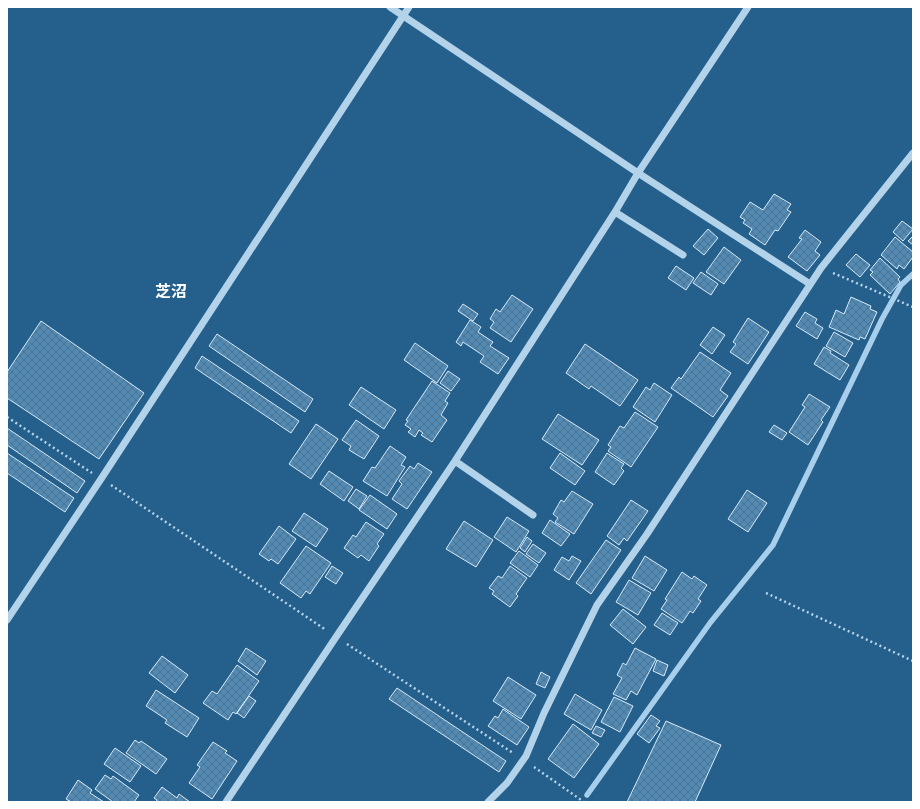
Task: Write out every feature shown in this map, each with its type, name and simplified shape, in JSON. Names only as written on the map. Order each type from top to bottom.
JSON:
[{"type":"street","points":[[390,7],[638,173],[810,284]]},
{"type":"street","points":[[7,620],[101,479],[409,7]]},
{"type":"street","points":[[226,802],[455,461],[615,212],[638,173],[748,7]]},
{"type":"street","points":[[488,802],[507,783],[526,756],[544,713],[597,605],[647,534],[821,268],[913,153]]},
{"type":"street","points":[[615,212],[683,255]]},
{"type":"street","points":[[455,461],[533,515]]},
{"type":"path","points":[[821,268],[913,307]]},
{"type":"path","points":[[7,418],[101,479],[336,637],[523,759],[584,802]]},
{"type":"path","points":[[766,593],[913,661]]},
{"type":"building","points":[[774,194],[791,204],[787,210],[791,212],[778,231],[775,230],[765,245],[749,234],[752,229],[743,223],[745,220],[740,217],[750,202],[763,210]]},
{"type":"building","points":[[902,221],[913,229],[903,241],[893,232]]},
{"type":"building","points":[[708,229],[718,238],[704,255],[693,246]]},
{"type":"building","points":[[805,230],[821,242],[815,251],[820,255],[807,271],[788,257],[802,239],[799,238]]},
{"type":"building","points":[[913,236],[913,245],[908,241]]},
{"type":"building","points":[[895,237],[913,252],[913,257],[904,269],[899,265],[897,269],[881,255]]},
{"type":"building","points":[[724,247],[741,260],[724,284],[706,272]]},
{"type":"building","points":[[856,254],[870,265],[860,277],[846,265]]},
{"type":"building","points":[[880,258],[900,277],[898,279],[900,282],[890,294],[870,275],[873,272],[870,270]]},
{"type":"building","points":[[676,266],[694,278],[686,290],[668,278]]},
{"type":"building","points":[[701,272],[718,284],[711,295],[693,283]]},
{"type":"building","points":[[512,295],[533,309],[511,342],[490,328],[494,322],[490,319],[496,309],[500,312]]},
{"type":"building","points":[[851,297],[871,306],[870,309],[877,312],[865,339],[860,337],[859,340],[829,327],[836,310],[844,314]]},
{"type":"building","points":[[463,304],[478,314],[473,321],[458,311]]},
{"type":"building","points":[[805,312],[817,319],[815,323],[823,328],[817,339],[796,326]]},
{"type":"building","points":[[748,318],[769,332],[748,364],[730,352],[736,344],[733,342]]},
{"type":"building","points":[[470,320],[481,327],[478,332],[493,342],[490,346],[509,358],[498,374],[480,362],[484,356],[463,342],[461,346],[456,342]]},
{"type":"building","points":[[41,321],[144,393],[99,459],[7,398],[7,372]]},
{"type":"building","points":[[713,327],[725,335],[712,354],[700,345]]},
{"type":"building","points":[[834,332],[853,343],[845,357],[826,346]]},
{"type":"building","points":[[217,334],[313,399],[305,412],[209,346]]},
{"type":"building","points":[[415,343],[448,366],[437,383],[404,360]]},
{"type":"building","points":[[585,344],[638,380],[620,406],[591,386],[589,389],[566,373]]},
{"type":"building","points":[[824,347],[831,351],[830,353],[849,365],[840,380],[814,364]]},
{"type":"building","points":[[700,352],[731,373],[720,390],[728,396],[713,417],[671,388],[679,377],[681,379]]},
{"type":"building","points":[[202,356],[299,421],[291,433],[195,368]]},
{"type":"building","points":[[448,371],[460,379],[451,391],[440,383]]},
{"type":"building","points":[[432,381],[450,393],[445,401],[448,403],[441,415],[447,420],[432,442],[421,435],[423,433],[419,430],[415,437],[408,432],[411,429],[405,425],[408,421],[406,420]]},
{"type":"building","points":[[654,383],[672,395],[655,422],[633,407],[646,387],[650,390]]},
{"type":"building","points":[[361,387],[396,410],[384,429],[349,405]]},
{"type":"building","points":[[809,394],[830,407],[821,420],[823,422],[808,445],[789,432],[805,407],[802,405]]},
{"type":"building","points":[[635,412],[658,427],[631,467],[608,451],[611,447],[608,445],[620,426],[624,428]]},
{"type":"building","points":[[558,414],[599,440],[582,465],[542,439]]},
{"type":"building","points":[[356,420],[379,436],[364,459],[349,450],[351,446],[342,440]]},
{"type":"building","points":[[316,424],[338,439],[311,479],[289,464]]},
{"type":"building","points":[[774,425],[787,433],[782,440],[769,432]]},
{"type":"building","points":[[7,428],[85,481],[77,493],[7,445]]},
{"type":"building","points":[[390,446],[406,457],[401,465],[405,467],[387,496],[363,481],[372,467],[375,468]]},
{"type":"building","points":[[7,453],[74,498],[65,512],[7,473]]},
{"type":"building","points":[[560,453],[585,471],[575,485],[550,468]]},
{"type":"building","points":[[607,453],[624,464],[621,468],[624,471],[614,485],[595,472]]},
{"type":"building","points":[[418,463],[432,472],[407,509],[392,499],[402,484],[399,481],[410,466],[414,469]]},
{"type":"building","points":[[329,471],[353,487],[344,501],[320,484]]},
{"type":"building","points":[[356,489],[367,496],[359,509],[348,501]]},
{"type":"building","points":[[747,490],[767,503],[748,532],[728,519]]},
{"type":"building","points":[[572,491],[593,504],[574,534],[555,522],[558,518],[553,514],[561,500],[564,502]]},
{"type":"building","points":[[370,495],[397,514],[387,529],[359,510]]},
{"type":"building","points":[[631,500],[648,511],[627,541],[624,538],[619,545],[607,536]]},
{"type":"building","points":[[304,513],[328,529],[316,547],[292,531]]},
{"type":"building","points":[[507,517],[529,531],[516,552],[494,537]]},
{"type":"building","points":[[550,520],[570,534],[561,546],[542,533]]},
{"type":"building","points":[[464,521],[493,540],[476,567],[446,549]]},
{"type":"building","points":[[366,522],[384,534],[377,544],[379,546],[369,561],[361,555],[358,558],[344,548],[353,535],[356,537]]},
{"type":"building","points":[[279,526],[296,539],[278,564],[271,559],[269,561],[259,554]]},
{"type":"building","points":[[527,537],[532,541],[525,552],[520,548]]},
{"type":"building","points":[[606,540],[621,550],[591,594],[576,583]]},
{"type":"building","points":[[533,544],[546,553],[539,563],[526,554]]},
{"type":"building","points":[[306,546],[331,563],[310,594],[306,591],[301,598],[280,583]]},
{"type":"building","points":[[519,551],[538,565],[530,577],[510,563]]},
{"type":"building","points":[[572,556],[581,561],[569,580],[554,570],[562,557],[569,561]]},
{"type":"building","points":[[645,556],[667,570],[654,591],[632,578]]},
{"type":"building","points":[[332,566],[343,573],[336,584],[325,577]]},
{"type":"building","points":[[510,566],[527,578],[516,594],[518,596],[510,607],[492,594],[494,591],[489,588],[498,576],[502,578]]},
{"type":"building","points":[[682,572],[692,579],[694,576],[707,585],[698,599],[701,601],[693,613],[690,611],[682,623],[661,609],[667,600],[665,599]]},
{"type":"building","points":[[629,580],[651,593],[638,615],[616,602]]},
{"type":"building","points":[[623,609],[646,627],[633,644],[610,625]]},
{"type":"building","points":[[662,613],[678,623],[670,635],[654,625]]},
{"type":"building","points":[[246,648],[266,661],[257,675],[238,661]]},
{"type":"building","points":[[635,648],[656,659],[637,695],[631,691],[626,700],[613,694],[622,678],[617,675],[623,663],[626,665]]},
{"type":"building","points":[[162,656],[188,675],[175,693],[149,673]]},
{"type":"building","points":[[657,660],[668,665],[664,676],[653,671]]},
{"type":"building","points":[[237,665],[259,681],[236,714],[233,712],[228,720],[203,703],[212,691],[217,694]]},
{"type":"building","points":[[541,672],[550,677],[545,688],[536,684]]},
{"type":"building","points":[[508,677],[536,695],[521,719],[493,701]]},
{"type":"building","points":[[397,688],[506,761],[499,772],[389,699]]},
{"type":"building","points":[[156,690],[199,718],[187,737],[165,723],[167,720],[146,706]]},
{"type":"building","points":[[575,694],[602,710],[591,730],[564,714]]},
{"type":"building","points":[[249,696],[256,701],[244,718],[237,713]]},
{"type":"building","points":[[614,697],[633,706],[620,732],[601,722]]},
{"type":"building","points":[[503,709],[529,727],[517,745],[488,726],[495,716],[498,718]]},
{"type":"building","points":[[651,715],[660,721],[656,726],[660,728],[649,743],[637,734]]},
{"type":"building","points":[[666,721],[721,745],[695,802],[627,802]]},
{"type":"building","points":[[573,724],[599,744],[574,778],[548,759]]},
{"type":"building","points":[[596,726],[605,730],[601,737],[592,733]]},
{"type":"building","points":[[135,740],[139,743],[141,741],[167,759],[156,774],[126,753]]},
{"type":"building","points":[[213,742],[227,751],[225,753],[237,761],[212,799],[189,783],[200,767],[197,765]]},
{"type":"building","points":[[115,748],[141,766],[130,782],[104,764]]},
{"type":"building","points":[[105,775],[111,779],[113,776],[139,795],[134,802],[113,802],[95,789]]},
{"type":"building","points":[[78,780],[92,790],[90,793],[104,802],[71,802],[66,799]]},
{"type":"building","points":[[162,787],[177,798],[179,794],[190,802],[156,802],[157,800],[154,798]]},
{"type":"waterway","points":[[587,795],[710,623],[773,545],[882,319],[901,285],[913,274]]},
{"type":"district","name":"芝沼","points":[[171,290]]}]
